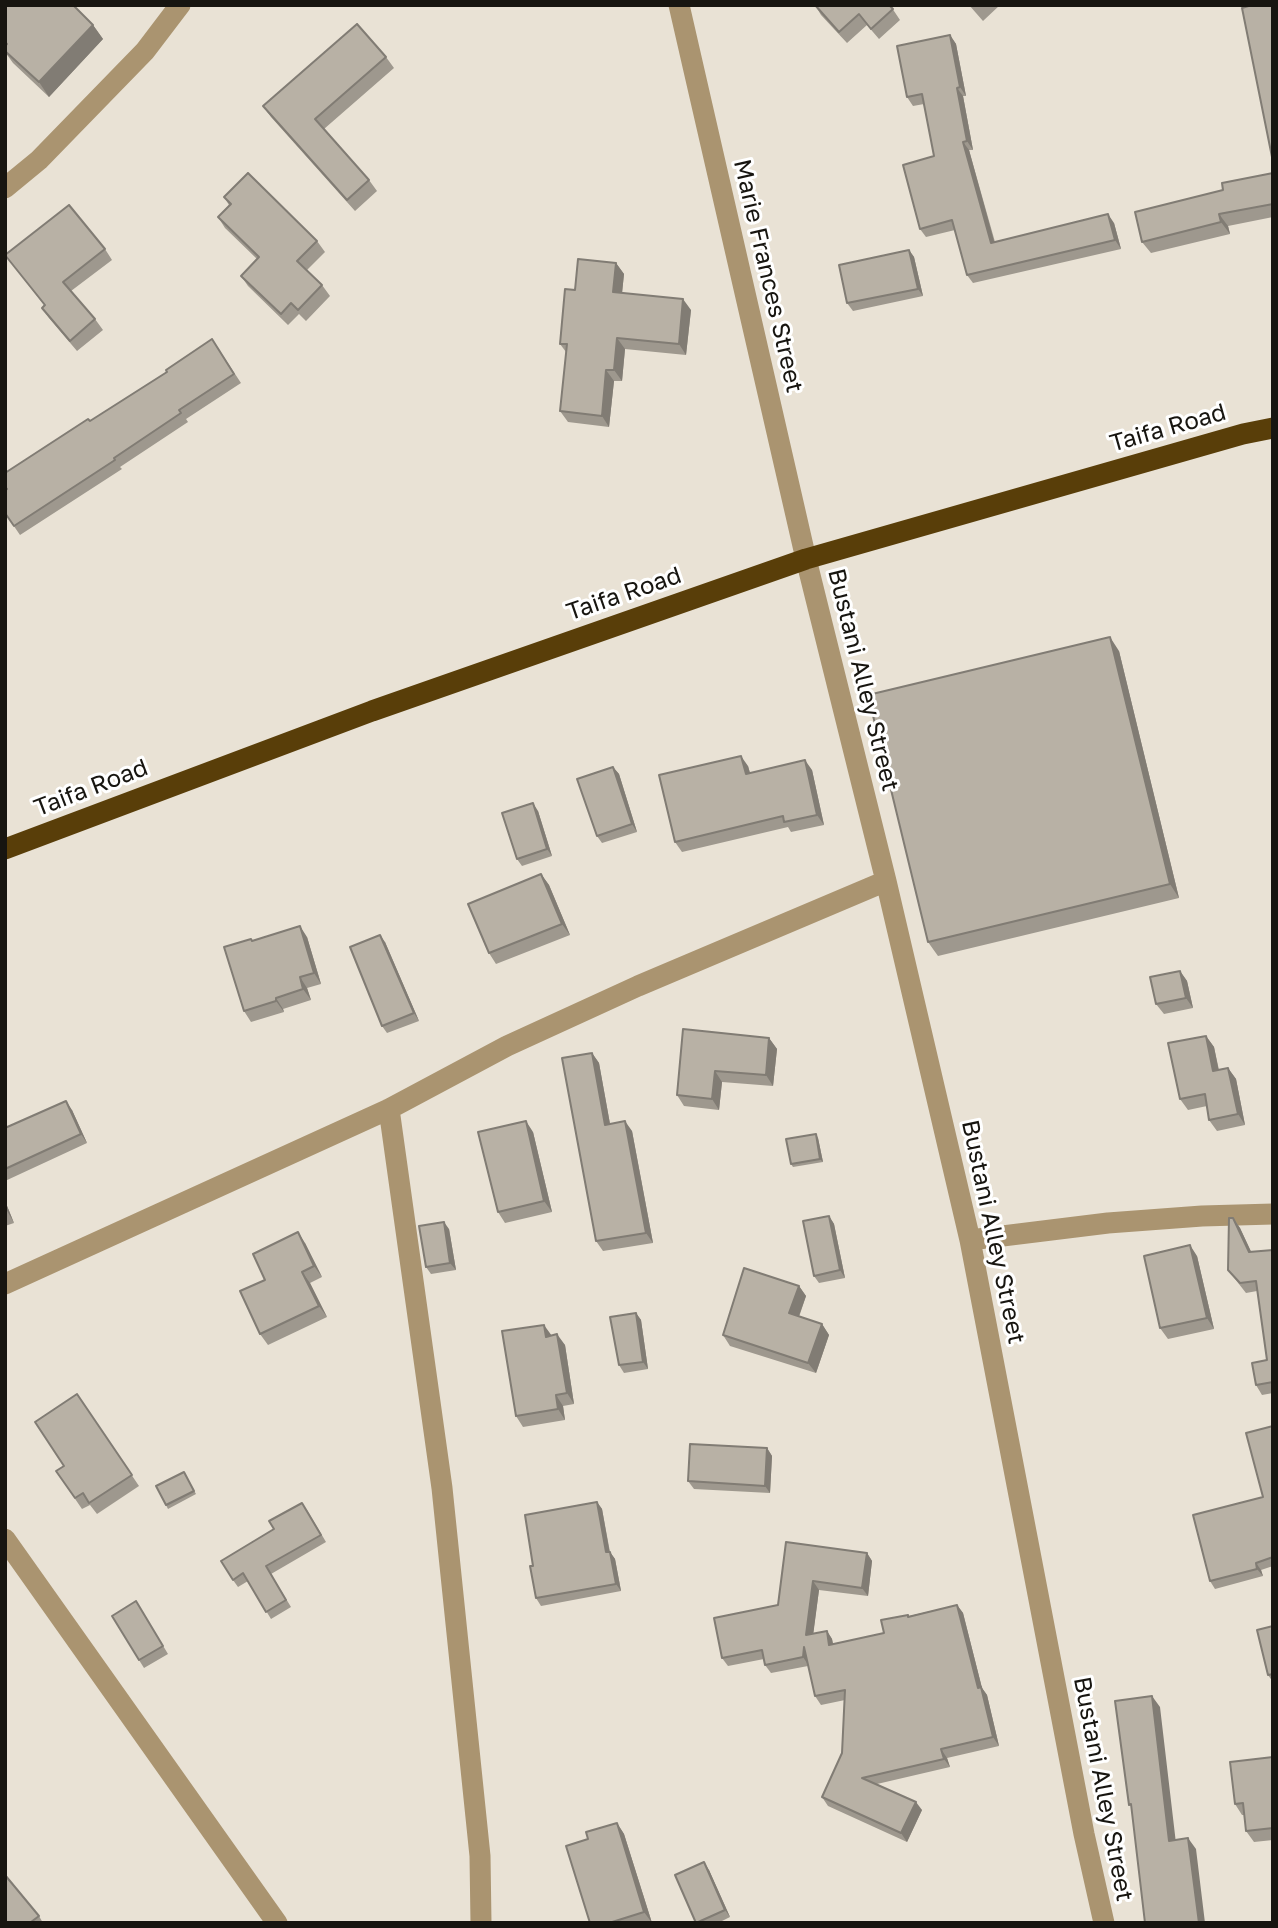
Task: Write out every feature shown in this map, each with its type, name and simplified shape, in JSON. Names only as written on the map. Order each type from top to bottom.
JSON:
[{"type":"highway","name":"Taifa Road","points":[[5,849],[372,711],[806,559],[1243,434],[1273,428]]},
{"type":"street","points":[[5,188],[39,160],[145,51],[180,5]]},
{"type":"street","name":"Marie Frances Street","points":[[679,5],[806,559]]},
{"type":"street","name":"Bustani Alley Street","points":[[806,559],[886,881],[970,1240],[1104,1923]]},
{"type":"street","points":[[5,1284],[389,1109],[506,1046],[650,981],[886,881]]},
{"type":"street","points":[[389,1109],[442,1488],[480,1856],[481,1923]]},
{"type":"street","points":[[970,1240],[1108,1223],[1273,1214]]},
{"type":"street","points":[[5,1539],[276,1923]]},
{"type":"building","points":[[5,5],[73,5],[93,25],[39,82],[5,51]]},
{"type":"building","points":[[815,5],[889,5],[893,9],[871,29],[859,14],[839,32]]},
{"type":"building","points":[[1273,5],[1273,162],[1242,8]]},
{"type":"building","points":[[357,24],[386,57],[315,119],[369,180],[347,200],[263,106]]},
{"type":"building","points":[[950,35],[967,141],[963,142],[991,243],[1108,214],[1115,240],[967,275],[952,220],[920,229],[903,165],[934,156],[922,94],[907,97],[897,46]]},
{"type":"building","points":[[248,173],[317,241],[297,261],[322,285],[298,310],[291,303],[281,314],[241,276],[259,257],[218,217],[231,204],[224,197]]},
{"type":"building","points":[[1273,173],[1273,204],[1219,214],[1221,222],[1142,242],[1135,212],[1223,190],[1222,183]]},
{"type":"building","points":[[69,205],[105,249],[63,282],[95,319],[70,341],[42,308],[45,305],[5,255]]},
{"type":"building","points":[[909,250],[918,289],[847,303],[839,265]]},
{"type":"building","points":[[578,259],[616,263],[613,292],[683,299],[679,344],[617,338],[614,370],[606,370],[602,416],[560,411],[567,344],[560,344],[565,289],[575,290]]},
{"type":"building","points":[[212,339],[234,374],[179,410],[181,413],[114,458],[115,460],[14,526],[5,513],[5,473],[167,372],[166,370]]},
{"type":"building","points":[[1110,637],[1170,884],[928,942],[868,695]]},
{"type":"building","points":[[741,756],[746,774],[805,760],[817,815],[784,822],[783,816],[675,842],[659,775]]},
{"type":"building","points":[[613,767],[632,824],[597,836],[577,779]]},
{"type":"building","points":[[533,803],[547,849],[517,859],[502,813]]},
{"type":"building","points":[[541,874],[562,924],[489,953],[468,904]]},
{"type":"building","points":[[300,926],[314,973],[300,977],[303,989],[244,1011],[224,947]]},
{"type":"building","points":[[380,935],[414,1013],[382,1026],[350,947]]},
{"type":"building","points":[[1180,971],[1186,998],[1156,1004],[1150,977]]},
{"type":"building","points":[[683,1029],[769,1038],[766,1075],[715,1071],[712,1099],[677,1095]]},
{"type":"building","points":[[1206,1036],[1213,1071],[1228,1068],[1238,1114],[1209,1120],[1205,1094],[1180,1099],[1168,1043]]},
{"type":"building","points":[[592,1053],[605,1125],[625,1121],[646,1233],[596,1241],[562,1058]]},
{"type":"building","points":[[66,1101],[81,1134],[5,1169],[5,1128]]},
{"type":"building","points":[[526,1121],[544,1201],[498,1212],[478,1132]]},
{"type":"building","points":[[816,1134],[820,1159],[791,1164],[786,1139]]},
{"type":"building","points":[[829,1216],[840,1270],[814,1276],[803,1221]]},
{"type":"building","points":[[1229,1218],[1233,1218],[1249,1252],[1273,1250],[1273,1382],[1256,1385],[1252,1363],[1267,1360],[1256,1281],[1240,1283],[1228,1270]]},
{"type":"building","points":[[444,1222],[450,1263],[426,1267],[419,1226]]},
{"type":"building","points":[[298,1232],[314,1266],[302,1272],[319,1306],[260,1334],[240,1291],[265,1280],[253,1254]]},
{"type":"building","points":[[1190,1245],[1207,1318],[1160,1328],[1144,1256]]},
{"type":"building","points":[[744,1268],[799,1286],[789,1313],[822,1324],[808,1363],[723,1335]]},
{"type":"building","points":[[636,1313],[643,1362],[619,1365],[610,1317]]},
{"type":"building","points":[[544,1325],[546,1337],[557,1334],[567,1393],[556,1395],[558,1409],[516,1416],[502,1331]]},
{"type":"building","points":[[77,1394],[132,1475],[89,1503],[83,1493],[75,1498],[56,1471],[64,1466],[35,1422]]},
{"type":"building","points":[[1273,1426],[1273,1557],[1256,1563],[1257,1569],[1210,1581],[1193,1515],[1263,1497],[1246,1433]]},
{"type":"building","points":[[690,1444],[767,1448],[765,1486],[688,1481]]},
{"type":"building","points":[[184,1472],[194,1491],[166,1505],[156,1486]]},
{"type":"building","points":[[597,1502],[606,1552],[610,1552],[616,1584],[536,1598],[525,1515]]},
{"type":"building","points":[[302,1503],[321,1535],[266,1566],[286,1600],[266,1612],[243,1573],[233,1580],[221,1561],[274,1529],[269,1521]]},
{"type":"building","points":[[786,1542],[867,1553],[862,1588],[813,1581],[806,1635],[827,1631],[829,1645],[884,1633],[881,1620],[908,1617],[957,1605],[993,1737],[941,1749],[944,1759],[862,1778],[916,1802],[901,1833],[822,1797],[842,1753],[845,1690],[815,1696],[804,1647],[803,1657],[765,1665],[762,1650],[722,1658],[714,1618],[778,1605]]},
{"type":"building","points":[[136,1601],[163,1646],[139,1660],[112,1616]]},
{"type":"building","points":[[1273,1626],[1273,1674],[1268,1675],[1257,1630]]},
{"type":"building","points":[[1152,1696],[1169,1841],[1188,1838],[1199,1923],[1145,1923],[1115,1701]]},
{"type":"building","points":[[1273,1757],[1273,1828],[1246,1831],[1243,1803],[1235,1804],[1230,1762]]},
{"type":"building","points":[[617,1823],[644,1912],[609,1923],[590,1923],[566,1846],[588,1839],[586,1832]]},
{"type":"building","points":[[704,1862],[725,1910],[696,1923],[675,1875]]},
{"type":"building","points":[[5,1875],[39,1916],[32,1923],[5,1923]]}]
